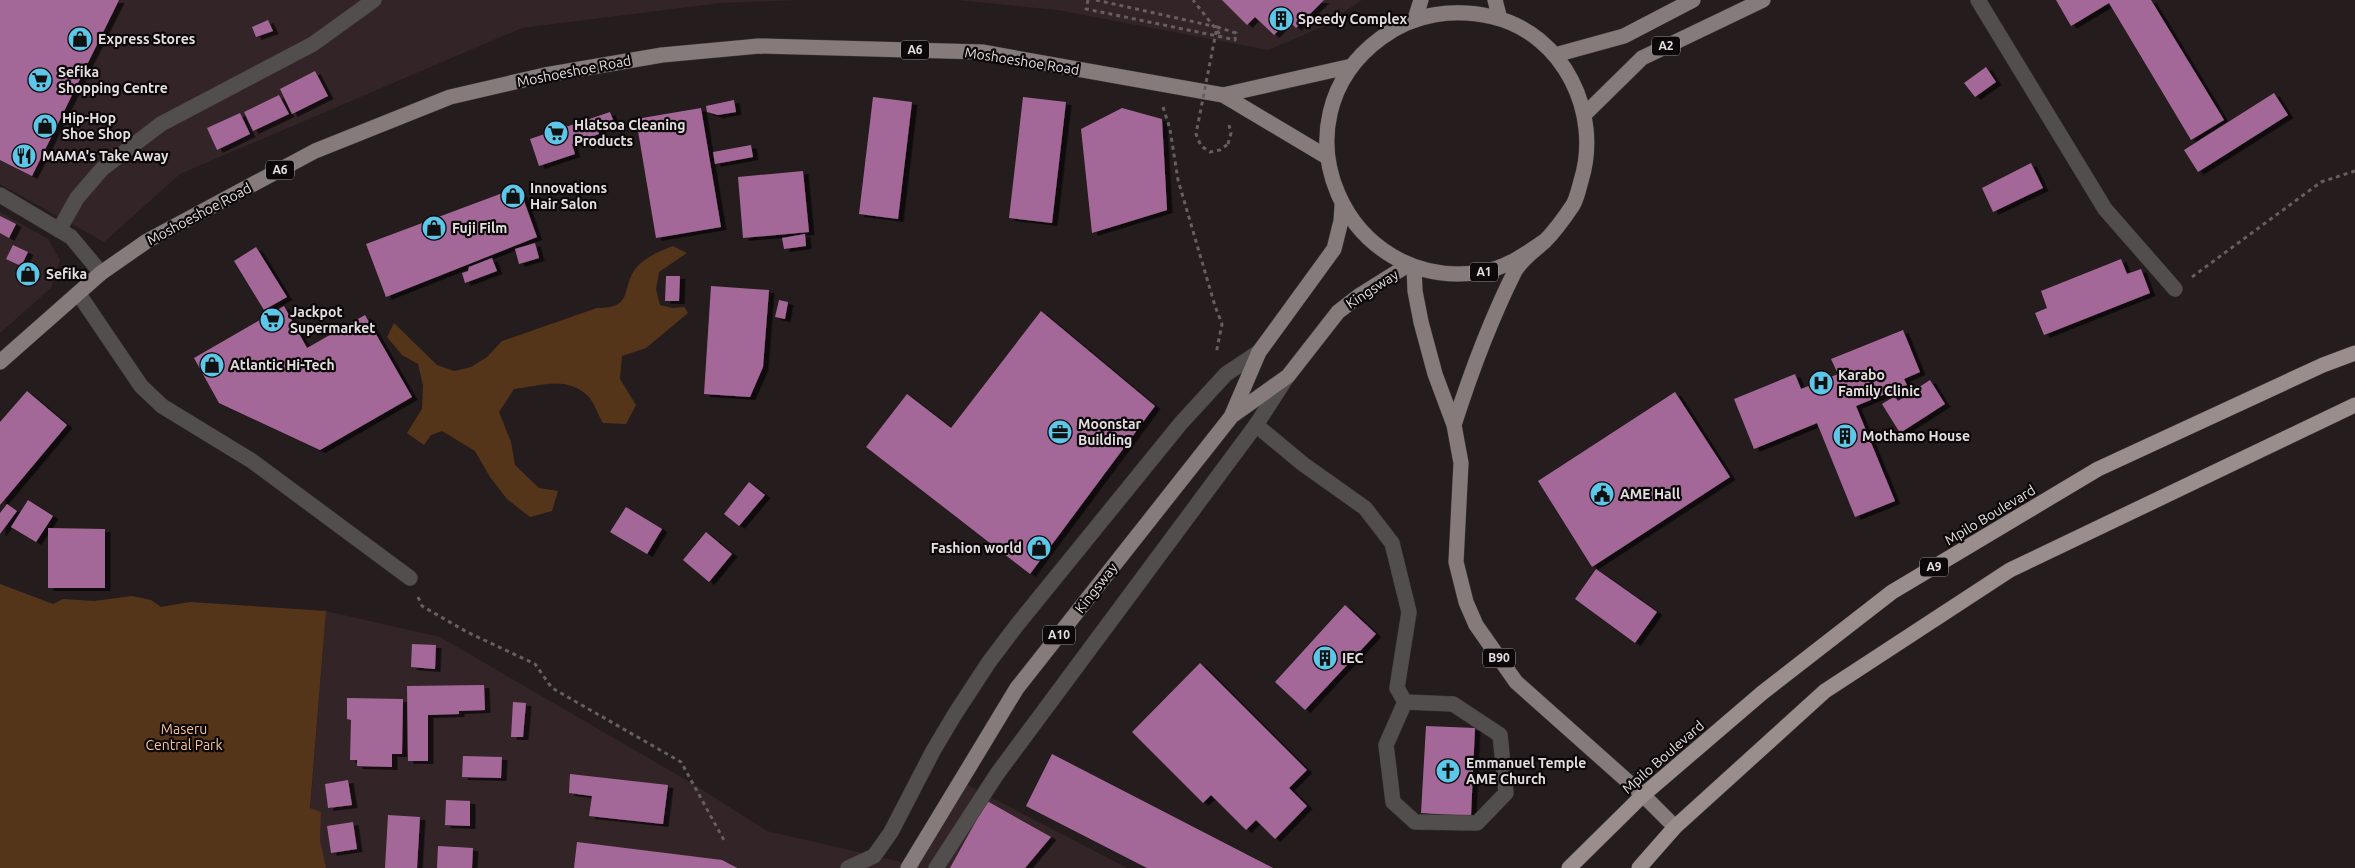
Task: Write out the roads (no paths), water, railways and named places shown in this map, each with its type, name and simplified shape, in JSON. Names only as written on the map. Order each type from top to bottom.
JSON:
[{"type":"highway","name":"Mpilo Boulevard","points":[[1570,868],[1643,795],[1762,693],[1892,592],[2098,470],[2324,365],[2355,354]]},
{"type":"highway","points":[[1639,868],[1675,827],[1825,691],[2010,570],[2355,405]]},
{"type":"main road","points":[[1415,19],[1421,0]]},
{"type":"main road","points":[[1495,0],[1500,19]]},
{"type":"main road","name":"A2","points":[[1556,56],[1624,36],[1693,0]]},
{"type":"main road","name":"A2","points":[[1585,114],[1642,58],[1763,0]]},
{"type":"main road","name":"A1","points":[[1472,12],[1500,19],[1530,34],[1556,56],[1574,83],[1585,114],[1588,160],[1574,204],[1546,240],[1517,260],[1483,272],[1449,274],[1411,266],[1382,250],[1359,230],[1342,206],[1332,182],[1327,157],[1328,125],[1336,94],[1352,66],[1370,46],[1391,30],[1415,19],[1443,13],[1472,12]]},
{"type":"main road","name":"Moshoeshoe Road","points":[[0,362],[101,273],[147,241],[315,152],[450,97],[545,75],[662,55],[759,46],[982,52],[1223,95],[1327,157]]},
{"type":"main road","name":"Moshoeshoe Road","points":[[1223,95],[1352,66]]},
{"type":"main road","name":"Kingsway","points":[[908,868],[1017,688],[1231,417],[1258,352],[1334,249],[1342,221],[1342,206]]},
{"type":"main road","name":"B90","points":[[1454,425],[1471,370],[1496,307],[1519,265],[1546,240]]},
{"type":"main road","name":"B90","points":[[1411,266],[1415,291],[1435,374],[1454,425],[1460,463],[1456,562],[1466,602],[1476,625],[1516,682],[1643,795],[1675,827]]},
{"type":"main road","name":"Kingsway","points":[[1231,417],[1288,376],[1338,312],[1360,295],[1411,266]]},
{"type":"street","points":[[59,230],[77,198],[102,169],[161,124],[313,44],[374,0]]},
{"type":"street","points":[[1978,0],[2105,209],[2176,289]]},
{"type":"street","points":[[0,195],[71,237],[101,273]]},
{"type":"street","points":[[78,293],[141,386],[162,406],[252,461],[410,578]]},
{"type":"street","points":[[848,868],[874,856],[891,832],[921,773],[955,714],[989,662],[1017,625],[1181,422],[1226,374],[1258,352]]},
{"type":"street","points":[[936,868],[998,774],[1256,425],[1288,376]]},
{"type":"street","points":[[1256,425],[1304,464],[1365,508],[1392,544],[1409,612],[1397,688],[1405,702]]},
{"type":"street","points":[[1405,702],[1453,704],[1500,734],[1506,793],[1477,823],[1415,822],[1393,802],[1386,745],[1405,702]]},
{"type":"place","name":"Speedy Complex","points":[[1281,19]]},
{"type":"place","name":"Express Stores","points":[[80,39]]},
{"type":"place","name":"Sefika Shopping Centre","points":[[40,80]]},
{"type":"place","name":"Hip-Hop Shoe Shop","points":[[45,126]]},
{"type":"place","name":"Hlatsoa Cleaning Products","points":[[556,133]]},
{"type":"place","name":"MAMA's Take Away","points":[[24,156]]},
{"type":"place","name":"Innovations Hair Salon","points":[[513,196]]},
{"type":"place","name":"Fuji Film","points":[[434,228]]},
{"type":"place","name":"Sefika","points":[[28,274]]},
{"type":"place","name":"Jackpot Supermarket","points":[[272,320]]},
{"type":"place","name":"Atlantic Hi-Tech","points":[[212,365]]},
{"type":"place","name":"Karabo Family Clinic","points":[[1821,383]]},
{"type":"place","name":"Moonstar Building","points":[[1060,432]]},
{"type":"place","name":"Mothamo House","points":[[1845,436]]},
{"type":"place","name":"AME Hall","points":[[1602,494]]},
{"type":"place","name":"Fashion world","points":[[1039,548]]},
{"type":"place","name":"IEC","points":[[1325,658]]},
{"type":"place","name":"Emmanuel Temple AME Church","points":[[1448,771]]},
{"type":"park label","name":"Maseru Central Park","points":[[184,738]]}]
